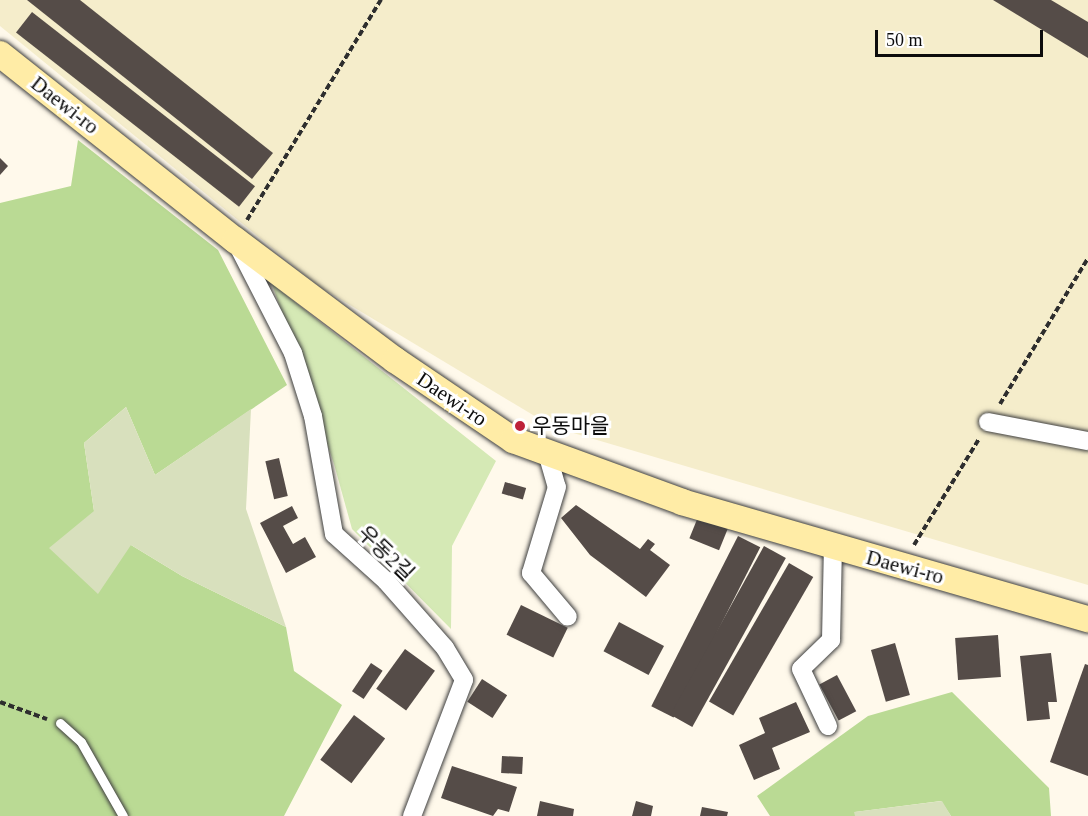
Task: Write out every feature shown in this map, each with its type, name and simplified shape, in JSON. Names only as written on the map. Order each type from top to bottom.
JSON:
[{"type":"main road","name":"Daewi-ro","points":[[0,54],[235,240],[395,360],[513,440],[682,502],[1088,619]]},
{"type":"street","name":"우동2길","points":[[235,240],[293,353],[313,417],[334,534],[386,581],[445,648],[464,680],[412,816]]},
{"type":"street","points":[[988,422],[1088,441]]},
{"type":"street","points":[[547,453],[557,487],[531,573],[568,617]]},
{"type":"street","points":[[828,726],[801,669],[831,640],[833,547]]},
{"type":"lane","points":[[60,723],[81,742],[123,816]]},
{"type":"path","points":[[235,240],[381,0]]},
{"type":"path","points":[[0,702],[60,723]]},
{"type":"shaded area","points":[[0,0],[1088,0],[1088,585],[553,427],[320,287],[0,26]]},
{"type":"green space","points":[[78,140],[218,250],[287,385],[155,475],[126,407],[84,443],[94,511],[131,545],[182,576],[286,627],[294,671],[342,705],[284,816],[0,816],[0,203],[71,186]]},
{"type":"green space","points":[[272,284],[496,461],[452,546],[451,629],[352,529],[334,464]]},
{"type":"green space","points":[[126,407],[155,475],[251,409],[246,509],[286,627],[182,576],[131,545],[98,594],[49,548],[94,511],[84,443]]},
{"type":"green space","points":[[952,692],[1049,788],[1051,816],[951,816],[941,801],[855,812],[855,816],[770,816],[757,796],[868,716]]},
{"type":"green space","points":[[942,801],[951,816],[855,816],[854,812]]},
{"type":"building","points":[[27,0],[80,0],[273,153],[252,179]]},
{"type":"building","points":[[993,0],[1051,0],[1088,22],[1088,58]]},
{"type":"building","points":[[32,12],[255,186],[239,207],[16,32]]},
{"type":"building","points":[[0,158],[8,166],[0,175]]},
{"type":"building","points":[[279,458],[288,496],[274,499],[265,461]]},
{"type":"building","points":[[505,482],[526,488],[523,500],[502,494]]},
{"type":"building","points":[[576,505],[640,549],[648,539],[655,544],[650,550],[670,565],[646,597],[590,555],[561,518]]},
{"type":"building","points":[[292,506],[298,518],[283,526],[293,544],[305,537],[316,557],[286,573],[260,523]]},
{"type":"building","points":[[698,517],[728,529],[719,550],[689,538]]},
{"type":"building","points":[[738,536],[760,547],[674,718],[651,706]]},
{"type":"building","points":[[764,546],[786,558],[692,727],[670,715]]},
{"type":"building","points":[[789,563],[813,577],[733,716],[709,702]]},
{"type":"building","points":[[521,605],[568,628],[553,657],[507,635]]},
{"type":"building","points":[[619,622],[664,646],[649,675],[604,651]]},
{"type":"building","points":[[998,635],[1001,677],[958,680],[955,638]]},
{"type":"building","points":[[895,643],[910,695],[886,702],[871,650]]},
{"type":"building","points":[[405,649],[435,671],[406,710],[376,689]]},
{"type":"building","points":[[1051,653],[1057,702],[1048,702],[1050,719],[1027,721],[1020,656]]},
{"type":"building","points":[[371,663],[383,671],[364,699],[352,691]]},
{"type":"building","points":[[1085,664],[1088,665],[1088,776],[1050,762]]},
{"type":"building","points":[[837,675],[856,711],[839,721],[819,684]]},
{"type":"building","points":[[482,679],[507,695],[492,718],[467,702]]},
{"type":"building","points":[[796,702],[810,732],[772,748],[780,769],[754,780],[739,745],[765,733],[759,718]]},
{"type":"building","points":[[354,715],[385,738],[351,783],[320,760]]},
{"type":"building","points":[[502,756],[523,757],[522,774],[501,773]]},
{"type":"building","points":[[452,766],[517,787],[509,812],[498,809],[493,816],[441,798]]},
{"type":"building","points":[[540,801],[574,809],[573,816],[537,816]]},
{"type":"building","points":[[636,801],[653,806],[651,816],[632,816]]},
{"type":"building","points":[[702,807],[728,812],[727,816],[700,816]]},
{"type":"place","name":"우동마을","points":[[520,426]]}]
